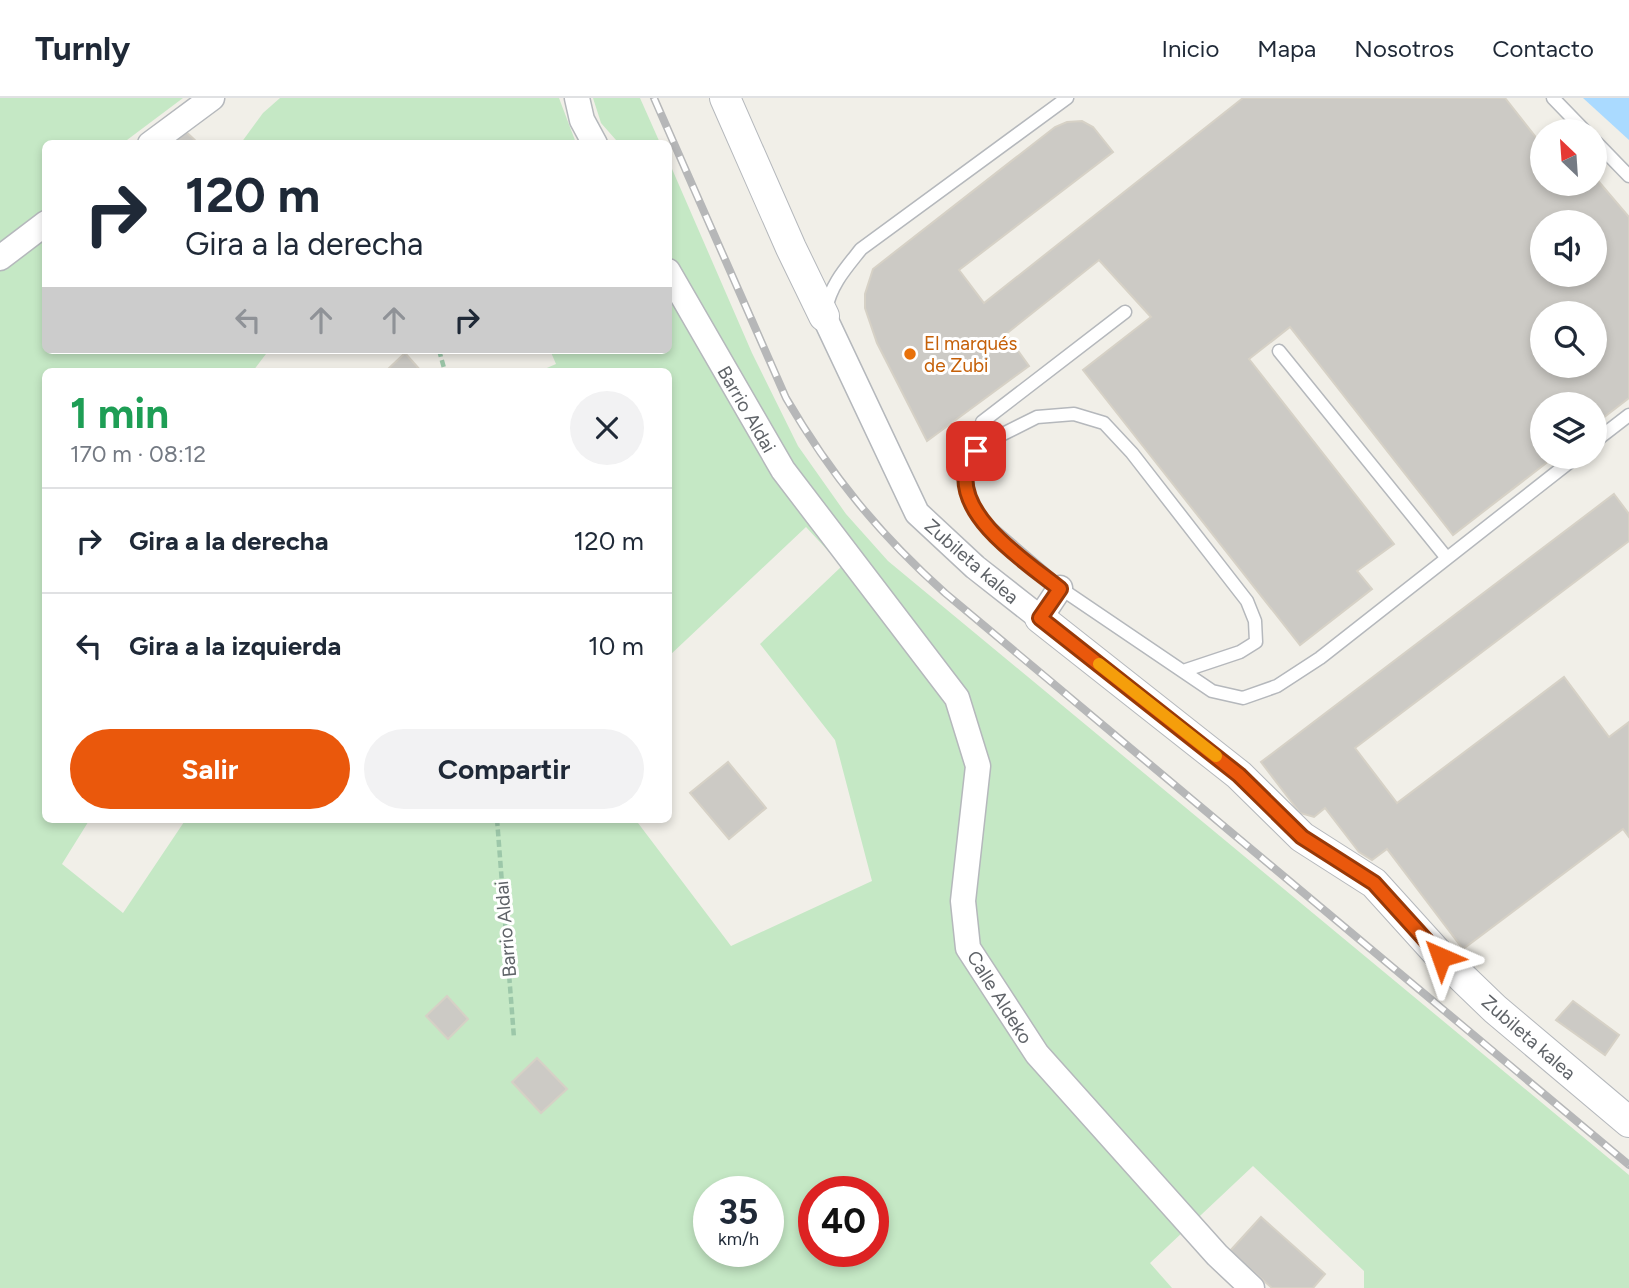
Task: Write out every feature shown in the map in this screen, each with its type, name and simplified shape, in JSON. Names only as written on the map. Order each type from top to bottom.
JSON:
[{"type":"street","points":[[154,140],[212,98]]},
{"type":"street","points":[[577,98],[582,120],[593,140]]},
{"type":"street","name":"Zubileta kalea","points":[[725,98],[917,513],[975,567],[1239,775],[1302,837],[1374,883],[1441,957],[1495,1009],[1629,1122]]},
{"type":"street","points":[[0,258],[42,226]]},
{"type":"street","name":"Barrio Aldai","points":[[672,278],[783,470],[837,539]]},
{"type":"street","name":"Calle Aldeko","points":[[837,539],[957,698],[978,766],[963,901],[968,948],[1037,1054],[1217,1255],[1252,1288]]},
{"type":"street","points":[[1040,618],[1060,589]]},
{"type":"lane","points":[[824,316],[835,285],[861,249],[1067,98]]},
{"type":"lane","points":[[1553,98],[1574,119]]},
{"type":"lane","points":[[1607,153],[1629,176]]},
{"type":"lane","points":[[995,438],[982,422],[1125,312]]},
{"type":"lane","points":[[1279,351],[1446,557]]},
{"type":"lane","points":[[1183,671],[1240,652],[1256,642],[1255,621],[1247,601],[1132,453],[1104,423],[1074,414],[1037,417],[995,438],[976,451],[966,470],[967,494],[983,522],[1060,589],[1212,691],[1243,698],[1277,686],[1320,658],[1560,469]]},
{"type":"lane","points":[[1607,432],[1629,415]]},
{"type":"path","name":"Barrio Aldai","points":[[497,823],[514,1038]]},
{"type":"green space","points":[[0,98],[183,98],[127,140],[42,140],[42,354],[266,354],[255,368],[42,368],[42,823],[88,823],[62,864],[123,913],[183,823],[638,823],[731,946],[872,881],[835,740],[760,644],[842,566],[806,527],[672,653],[672,368],[547,368],[556,364],[552,354],[672,354],[672,169],[752,353],[798,446],[846,514],[888,561],[1629,1175],[1629,1288],[1364,1288],[1364,1271],[1253,1166],[1150,1263],[1172,1288],[0,1288]]},
{"type":"green space","points":[[280,98],[559,98],[575,140],[243,140],[263,113]]},
{"type":"green space","points":[[593,98],[640,98],[659,140],[616,140],[601,123]]},
{"type":"water","points":[[1583,98],[1629,98],[1629,140],[1607,119]]},
{"type":"building","points":[[1243,98],[1505,98],[1530,130],[1530,196],[1607,196],[1607,191],[1629,217],[1629,398],[1607,415],[1607,392],[1530,392],[1530,469],[1538,469],[1453,535],[1290,327],[1249,359],[1394,544],[1357,571],[1372,589],[1300,645],[1083,370],[1151,317],[1099,260],[1006,334],[1029,366],[927,441],[877,343],[865,308],[865,294],[873,269],[1055,127],[1067,122],[1082,121],[1093,127],[1113,152],[959,270],[984,303]]},
{"type":"building","points":[[182,128],[195,140],[170,140]]},
{"type":"building","points":[[406,354],[418,368],[389,368]]},
{"type":"building","points":[[1614,494],[1629,514],[1629,541],[1355,748],[1397,803],[1564,677],[1609,737],[1629,722],[1629,837],[1623,829],[1463,949],[1387,849],[1372,860],[1359,852],[1325,808],[1314,817],[1300,813],[1261,762]]},
{"type":"building","points":[[728,762],[766,808],[729,839],[690,793]]},
{"type":"building","points":[[447,996],[468,1019],[448,1039],[426,1016]]},
{"type":"building","points":[[1573,1001],[1619,1035],[1605,1055],[1556,1020]]},
{"type":"building","points":[[537,1058],[567,1089],[541,1113],[512,1082]]},
{"type":"building","points":[[1261,1217],[1325,1274],[1313,1288],[1272,1288],[1230,1251]]},
{"type":"railway","points":[[654,98],[786,398],[821,453],[878,526],[945,593],[1629,1165]]},
{"type":"slow traffic","points":[[1099,664],[1216,756]]},
{"type":"place","name":"El marqués de Zubi","points":[[910,354]]},
{"type":"route","points":[[976,451],[966,470],[967,494],[983,522],[1008,547],[1060,589],[1040,618],[1239,775],[1302,837],[1374,883],[1441,957]]}]
